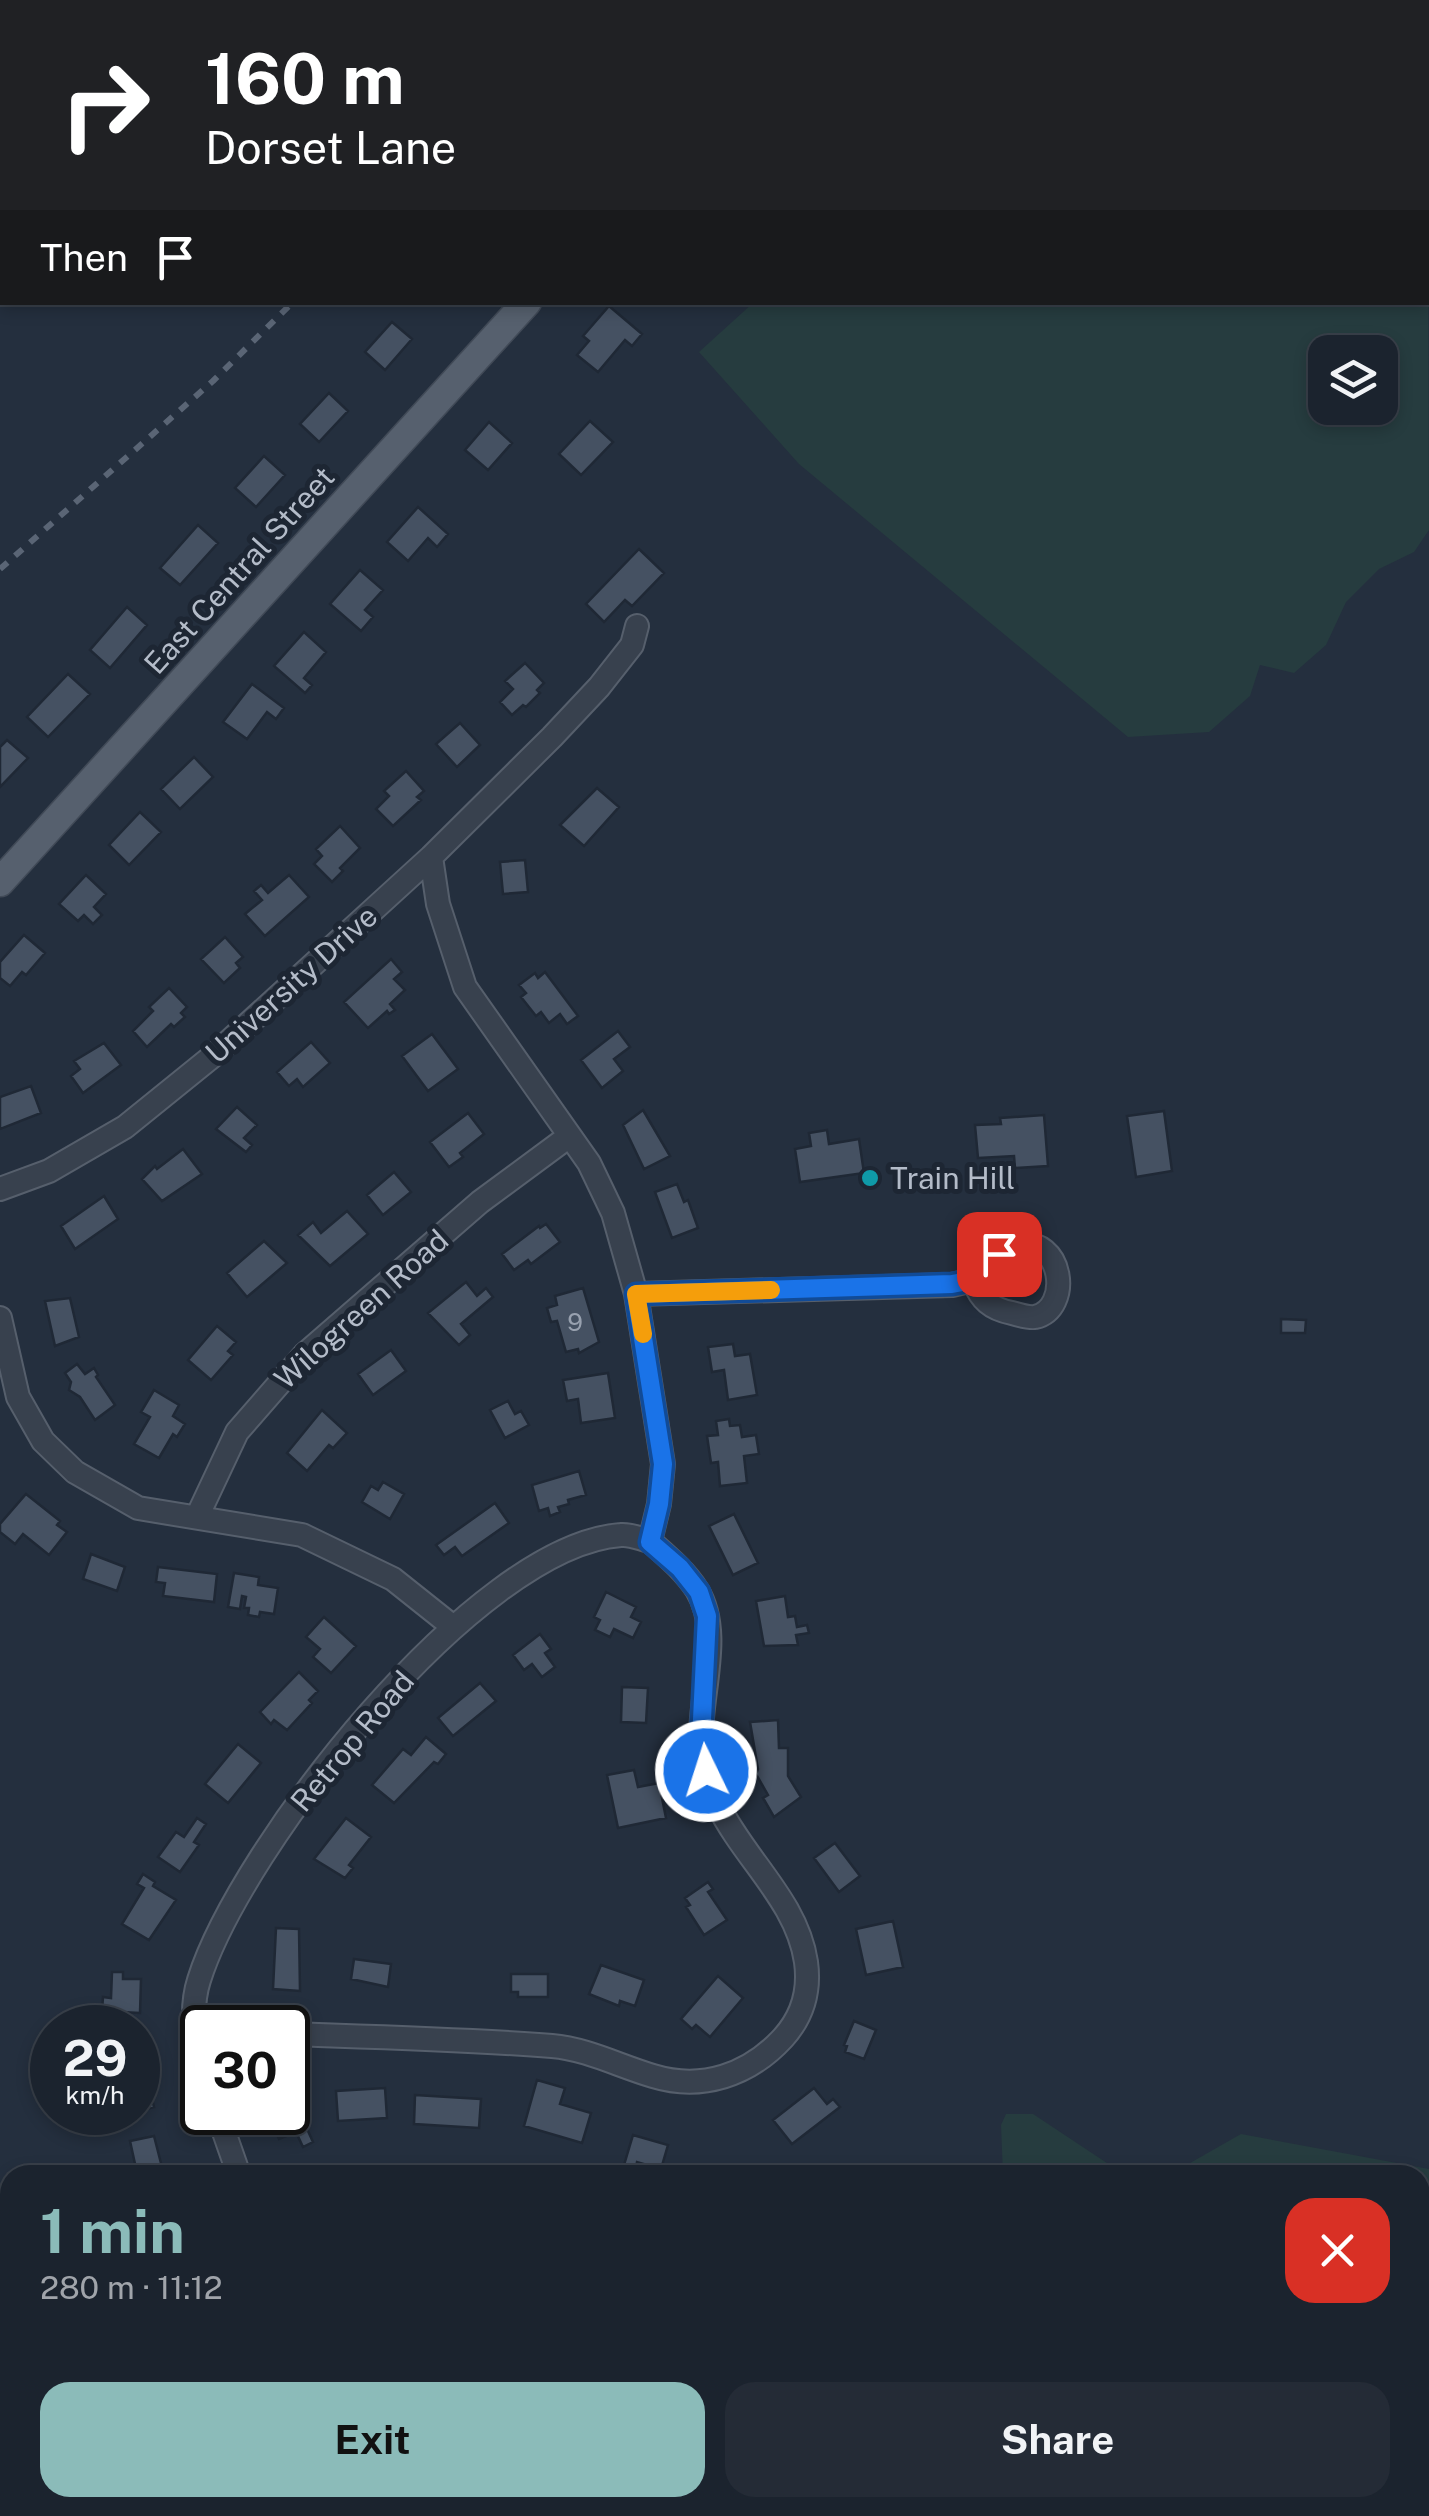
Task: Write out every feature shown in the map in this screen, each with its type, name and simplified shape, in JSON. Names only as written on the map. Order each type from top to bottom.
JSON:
[{"type":"main road","name":"East Central Street","points":[[0,882],[523,305]]},
{"type":"street","name":"University Drive","points":[[0,1189],[49,1170],[126,1127],[214,1055],[431,857],[552,737],[632,645],[636,626]]},
{"type":"street","points":[[310,2035],[564,2047],[657,2078],[703,2082],[737,2075],[770,2052],[796,2024],[807,1994],[802,1940],[788,1911],[718,1805],[706,1771],[701,1740],[707,1616],[699,1592],[680,1568],[650,1542],[663,1464],[636,1294],[613,1214],[589,1164],[465,986],[438,904],[431,857]]},
{"type":"street","name":"Wilogreen Road","points":[[197,1517],[237,1432],[304,1354],[480,1202],[568,1137]]},
{"type":"street","points":[[1018,1244],[1040,1247],[1052,1258],[1058,1272],[1058,1288],[1048,1311],[1034,1318],[996,1310],[979,1296],[973,1280],[981,1262],[1018,1244]]},
{"type":"street","points":[[636,1294],[880,1289],[973,1280]]},
{"type":"street","points":[[0,1318],[18,1397],[43,1441],[75,1472],[138,1508],[302,1534],[394,1579],[452,1626]]},
{"type":"street","name":"Retrop Road","points":[[198,2005],[197,1984],[217,1934],[248,1876],[368,1716],[452,1626],[530,1568],[586,1541],[625,1534],[650,1542]]},
{"type":"street","points":[[225,2135],[236,2165]]},
{"type":"green space","points":[[751,305],[1428,305],[1429,530],[1414,552],[1379,569],[1346,602],[1326,645],[1294,673],[1260,665],[1250,696],[1209,732],[1128,737],[799,464],[699,352]]},
{"type":"green space","points":[[1006,2114],[1033,2114],[1110,2165],[1003,2165],[1001,2125]]},
{"type":"green space","points":[[1241,2134],[1408,2165],[1187,2165]]},
{"type":"building","points":[[609,306],[642,334],[632,346],[625,340],[598,372],[577,355],[589,341],[583,336]]},
{"type":"building","points":[[392,322],[412,339],[385,370],[365,352]]},
{"type":"building","points":[[329,393],[348,411],[319,442],[300,424]]},
{"type":"building","points":[[590,421],[613,442],[581,475],[559,454]]},
{"type":"building","points":[[489,422],[512,443],[488,470],[465,450]]},
{"type":"building","points":[[264,456],[285,475],[256,507],[235,488]]},
{"type":"building","points":[[418,507],[448,534],[437,547],[428,538],[408,561],[387,542]]},
{"type":"building","points":[[198,525],[218,543],[180,585],[160,568]]},
{"type":"building","points":[[639,549],[664,573],[632,606],[625,600],[604,622],[586,604]]},
{"type":"building","points":[[360,570],[383,590],[365,610],[373,617],[361,631],[330,604]]},
{"type":"building","points":[[127,607],[147,625],[110,668],[90,650]]},
{"type":"building","points":[[304,632],[326,652],[304,678],[312,685],[305,693],[274,666]]},
{"type":"building","points":[[525,663],[544,683],[526,707],[523,705],[512,715],[500,702],[513,689],[505,681]]},
{"type":"building","points":[[68,674],[90,694],[48,737],[27,717]]},
{"type":"building","points":[[252,684],[284,708],[276,719],[267,712],[247,739],[223,722]]},
{"type":"building","points":[[460,723],[480,745],[457,767],[436,744]]},
{"type":"building","points":[[7,740],[28,758],[0,787],[0,747]]},
{"type":"building","points":[[194,757],[213,777],[180,809],[161,789]]},
{"type":"building","points":[[406,771],[424,791],[417,797],[421,800],[393,826],[376,809],[389,796],[384,791]]},
{"type":"building","points":[[597,788],[619,807],[584,846],[560,825]]},
{"type":"building","points":[[140,812],[161,832],[129,865],[109,845]]},
{"type":"building","points":[[340,826],[360,848],[332,882],[314,864],[322,856],[316,849]]},
{"type":"building","points":[[525,860],[528,892],[503,894],[500,862]]},
{"type":"building","points":[[86,875],[106,894],[94,907],[102,915],[93,924],[84,915],[78,921],[59,904]]},
{"type":"building","points":[[289,875],[309,897],[265,936],[245,914],[262,900],[254,891],[261,885],[268,893]]},
{"type":"building","points":[[24,935],[45,953],[10,986],[0,978],[0,962]]},
{"type":"building","points":[[225,937],[243,957],[236,963],[240,968],[224,983],[201,959]]},
{"type":"building","points":[[391,959],[402,972],[394,979],[405,990],[390,1004],[395,1010],[389,1014],[387,1011],[368,1028],[344,1002]]},
{"type":"building","points":[[545,972],[578,1016],[567,1024],[560,1014],[549,1023],[541,1012],[536,1016],[521,997],[526,993],[519,985],[535,973],[538,978]]},
{"type":"building","points":[[169,988],[187,1007],[181,1013],[185,1017],[174,1027],[171,1024],[147,1047],[133,1031],[153,1011],[149,1007]]},
{"type":"building","points":[[618,1031],[630,1047],[614,1059],[623,1071],[602,1088],[581,1060]]},
{"type":"building","points":[[432,1034],[458,1069],[428,1091],[402,1056]]},
{"type":"building","points":[[311,1042],[330,1063],[303,1087],[297,1079],[289,1086],[277,1072]]},
{"type":"building","points":[[104,1043],[121,1065],[83,1093],[71,1076],[80,1069],[74,1061]]},
{"type":"building","points":[[31,1086],[41,1113],[0,1129],[0,1097]]},
{"type":"building","points":[[237,1107],[257,1125],[244,1138],[252,1145],[246,1152],[216,1129]]},
{"type":"building","points":[[643,1110],[670,1156],[644,1169],[623,1125]]},
{"type":"building","points":[[1164,1111],[1172,1171],[1136,1177],[1127,1116]]},
{"type":"building","points":[[468,1113],[484,1134],[449,1167],[430,1142]]},
{"type":"building","points":[[1044,1115],[1048,1166],[1015,1168],[1014,1156],[978,1158],[975,1125],[1001,1124],[1000,1118]]},
{"type":"building","points":[[827,1130],[829,1144],[859,1139],[864,1173],[800,1182],[795,1149],[811,1146],[809,1133]]},
{"type":"building","points":[[183,1149],[202,1174],[162,1201],[142,1179]]},
{"type":"building","points":[[394,1172],[411,1192],[383,1215],[367,1195]]},
{"type":"building","points":[[677,1184],[684,1202],[688,1200],[698,1228],[672,1238],[655,1192]]},
{"type":"building","points":[[104,1196],[118,1219],[75,1249],[61,1226]]},
{"type":"building","points":[[347,1211],[368,1234],[330,1266],[298,1235],[313,1222],[321,1233]]},
{"type":"building","points":[[546,1224],[560,1242],[531,1264],[528,1260],[514,1270],[502,1254]]},
{"type":"building","points":[[264,1241],[287,1263],[247,1297],[227,1273]]},
{"type":"building","points":[[466,1282],[477,1296],[486,1288],[493,1297],[461,1324],[470,1335],[459,1345],[428,1313]]},
{"type":"building","points":[[583,1288],[599,1342],[579,1353],[578,1349],[566,1352],[557,1321],[551,1322],[547,1308],[557,1305],[555,1296]]},
{"type":"building","points":[[70,1298],[79,1337],[55,1346],[45,1301]]},
{"type":"building","points":[[1281,1319],[1306,1320],[1305,1333],[1281,1333]]},
{"type":"building","points":[[217,1326],[236,1342],[228,1351],[233,1355],[211,1380],[188,1360]]},
{"type":"building","points":[[733,1344],[735,1356],[750,1354],[757,1395],[728,1400],[724,1370],[712,1372],[708,1347]]},
{"type":"building","points":[[391,1350],[406,1371],[373,1395],[358,1374]]},
{"type":"building","points":[[77,1364],[85,1374],[94,1368],[115,1405],[95,1420],[80,1397],[69,1390],[71,1382],[65,1373]]},
{"type":"building","points":[[608,1373],[615,1418],[581,1423],[578,1399],[567,1401],[563,1380]]},
{"type":"building","points":[[154,1390],[179,1405],[173,1416],[185,1424],[177,1437],[173,1434],[159,1458],[134,1444],[150,1417],[141,1412]]},
{"type":"building","points":[[508,1401],[515,1414],[521,1411],[529,1425],[505,1438],[490,1410]]},
{"type":"building","points":[[322,1410],[347,1433],[333,1448],[329,1445],[307,1471],[287,1453]]},
{"type":"building","points":[[729,1419],[730,1426],[740,1425],[742,1437],[756,1435],[759,1454],[744,1456],[747,1483],[720,1486],[718,1462],[711,1463],[707,1436],[718,1435],[716,1421]]},
{"type":"building","points":[[579,1471],[586,1495],[568,1500],[569,1504],[558,1507],[560,1512],[550,1516],[548,1508],[539,1511],[532,1485]]},
{"type":"building","points":[[383,1482],[404,1494],[390,1519],[362,1502],[371,1486],[378,1490]]},
{"type":"building","points":[[26,1494],[60,1521],[57,1525],[67,1532],[49,1555],[23,1534],[15,1544],[0,1532],[0,1524]]},
{"type":"building","points":[[495,1503],[509,1523],[462,1556],[455,1547],[444,1555],[436,1545]]},
{"type":"building","points":[[734,1514],[758,1563],[733,1575],[709,1526]]},
{"type":"building","points":[[91,1554],[125,1567],[117,1591],[83,1579]]},
{"type":"building","points":[[158,1567],[217,1574],[214,1602],[163,1596],[165,1583],[156,1582]]},
{"type":"building","points":[[234,1573],[259,1577],[258,1585],[278,1588],[274,1614],[248,1615],[249,1608],[244,1608],[246,1597],[242,1596],[240,1609],[228,1607]]},
{"type":"building","points":[[606,1592],[636,1607],[631,1617],[641,1622],[633,1638],[614,1629],[610,1637],[595,1630],[600,1620],[594,1617]]},
{"type":"building","points":[[785,1596],[788,1617],[795,1616],[797,1627],[807,1625],[809,1633],[796,1635],[798,1645],[764,1646],[756,1601]]},
{"type":"building","points":[[324,1617],[356,1646],[331,1673],[313,1657],[320,1649],[306,1637]]},
{"type":"building","points":[[540,1634],[551,1649],[545,1653],[555,1667],[542,1677],[532,1664],[524,1670],[513,1655]]},
{"type":"building","points":[[299,1672],[318,1691],[287,1730],[274,1720],[271,1724],[260,1712]]},
{"type":"building","points":[[480,1683],[496,1701],[453,1736],[438,1718]]},
{"type":"building","points":[[622,1687],[648,1688],[646,1723],[621,1722]]},
{"type":"building","points":[[778,1720],[779,1748],[788,1748],[788,1776],[801,1797],[774,1817],[756,1774],[750,1722]]},
{"type":"building","points":[[426,1737],[446,1754],[394,1803],[372,1785],[403,1749],[411,1755]]},
{"type":"building","points":[[238,1744],[261,1763],[228,1803],[205,1784]]},
{"type":"building","points":[[634,1770],[638,1787],[659,1783],[666,1818],[618,1828],[607,1775]]},
{"type":"building","points":[[197,1818],[206,1824],[194,1842],[199,1845],[180,1872],[158,1857],[176,1832],[184,1837]]},
{"type":"building","points":[[346,1818],[371,1837],[349,1865],[353,1868],[345,1878],[314,1859]]},
{"type":"building","points":[[835,1843],[860,1876],[839,1892],[814,1858]]},
{"type":"building","points":[[143,1874],[155,1882],[153,1886],[176,1900],[149,1940],[122,1924],[144,1888],[137,1884]]},
{"type":"building","points":[[708,1882],[713,1889],[708,1892],[727,1920],[704,1935],[686,1907],[690,1905],[685,1898]]},
{"type":"building","points":[[893,1921],[903,1967],[866,1975],[856,1929]]},
{"type":"building","points":[[276,1928],[299,1929],[300,1991],[273,1989]]},
{"type":"building","points":[[354,1959],[391,1964],[388,1987],[351,1979]]},
{"type":"building","points":[[601,1965],[644,1980],[635,2006],[620,2001],[619,2006],[589,1994]]},
{"type":"building","points":[[112,1972],[123,1972],[123,1979],[141,1979],[140,2005],[102,2005],[103,1997],[111,1998]]},
{"type":"building","points":[[511,1974],[548,1974],[548,1997],[518,1997],[518,1992],[511,1992]]},
{"type":"building","points":[[718,1976],[743,1998],[710,2037],[681,2019]]},
{"type":"building","points":[[854,2021],[876,2030],[864,2059],[845,2052]]},
{"type":"building","points":[[537,2080],[565,2088],[560,2104],[591,2113],[582,2143],[524,2126]]},
{"type":"building","points":[[385,2088],[387,2118],[338,2121],[336,2091]]},
{"type":"building","points":[[814,2088],[827,2104],[833,2099],[840,2107],[792,2144],[773,2120]]},
{"type":"building","points":[[415,2095],[481,2099],[479,2128],[414,2124]]},
{"type":"building","points":[[297,2135],[310,2135],[313,2142],[303,2147]]},
{"type":"building","points":[[633,2135],[668,2145],[662,2165],[624,2165]]},
{"type":"building","points":[[154,2136],[161,2165],[135,2165],[130,2141]]},
{"type":"railway","points":[[0,569],[213,381],[290,305]]},
{"type":"slow traffic","points":[[643,1334],[636,1294],[771,1290]]},
{"type":"place","name":"Train Hill","points":[[870,1178]]},
{"type":"route","points":[[706,1771],[701,1740],[707,1616],[699,1592],[680,1568],[650,1542],[663,1464],[636,1294],[952,1284],[973,1280],[981,1262],[999,1254]]}]
